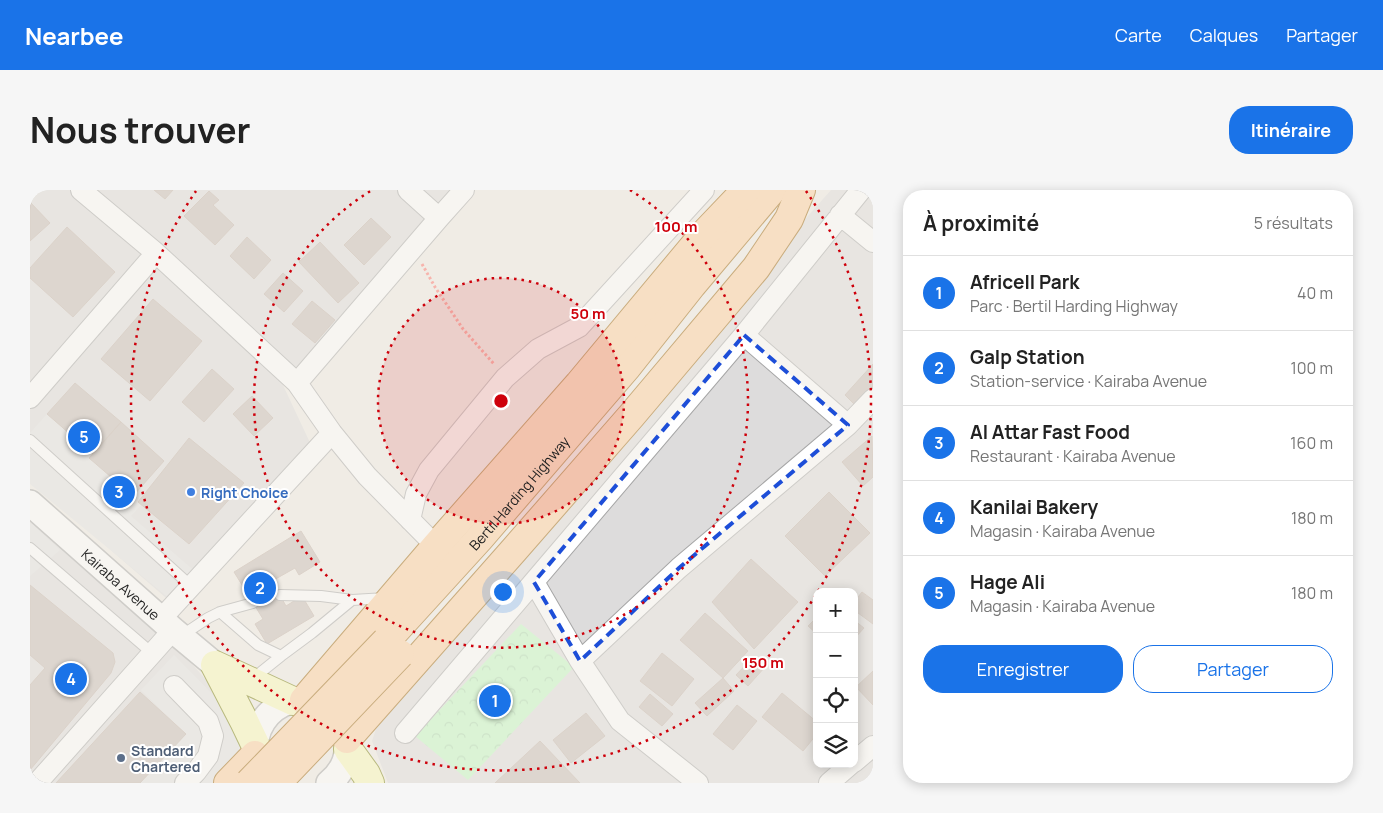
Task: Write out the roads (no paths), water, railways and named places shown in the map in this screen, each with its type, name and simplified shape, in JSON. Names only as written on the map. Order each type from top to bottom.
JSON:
[{"type":"main road","points":[[370,783],[347,744],[632,415],[756,268],[789,219],[801,190]]},
{"type":"main road","points":[[214,665],[299,701],[579,384],[704,234],[772,195]]},
{"type":"main road","name":"Bertil Harding Highway","points":[[249,783],[386,641],[479,539],[627,366],[692,285],[772,195]]},
{"type":"main road","name":"Bertil Harding Highway","points":[[277,783],[400,654],[493,552],[642,379],[772,195]]},
{"type":"main road","points":[[214,665],[244,721],[255,749],[228,783]]},
{"type":"street","points":[[81,190],[156,253],[297,383],[332,434],[367,476],[436,546]]},
{"type":"street","points":[[408,190],[439,218]]},
{"type":"street","points":[[297,383],[464,190]]},
{"type":"street","points":[[405,733],[744,335],[861,190]]},
{"type":"street","points":[[410,520],[416,494],[430,470],[506,378],[538,349],[579,327],[695,193]]},
{"type":"street","points":[[840,215],[873,242]]},
{"type":"street","points":[[30,398],[156,253]]},
{"type":"street","points":[[744,335],[848,425]]},
{"type":"street","points":[[580,661],[679,568],[848,425],[873,399]]},
{"type":"street","points":[[37,783],[152,653],[171,628],[191,586],[332,434]]},
{"type":"street","name":"Kairaba Avenue","points":[[30,504],[214,665]]},
{"type":"street","points":[[534,582],[580,661],[620,721],[698,783]]},
{"type":"street","points":[[174,686],[208,721],[213,736],[208,756],[185,783]]},
{"type":"street","points":[[273,783],[263,773],[258,764],[255,749],[256,734],[260,724],[274,709],[284,704],[299,701],[314,702],[324,706],[339,720],[344,729],[347,744],[346,759],[342,769],[330,783]]},
{"type":"street","points":[[858,759],[873,746]]},
{"type":"street","points":[[829,783],[846,768]]},
{"type":"lane","points":[[30,440],[191,586]]},
{"type":"lane","points":[[30,548],[152,653]]},
{"type":"lane","points":[[280,595],[321,596],[352,600],[391,599]]},
{"type":"lane","points":[[250,681],[352,600]]},
{"type":"lane","points":[[171,628],[253,603]]},
{"type":"lane","points":[[220,612],[258,644],[281,656]]},
{"type":"place","name":"Hage Ali","points":[[84,437]]},
{"type":"place","name":"Al Attar Fast Food","points":[[119,492]]},
{"type":"place","name":"Right Choice","points":[[191,492]]},
{"type":"place","name":"Galp Station","points":[[260,588]]},
{"type":"place","name":"Kanilai Bakery","points":[[71,679]]},
{"type":"place","name":"Africell Park","points":[[495,701]]},
{"type":"place","name":"Standard Chartered","points":[[121,758]]}]
